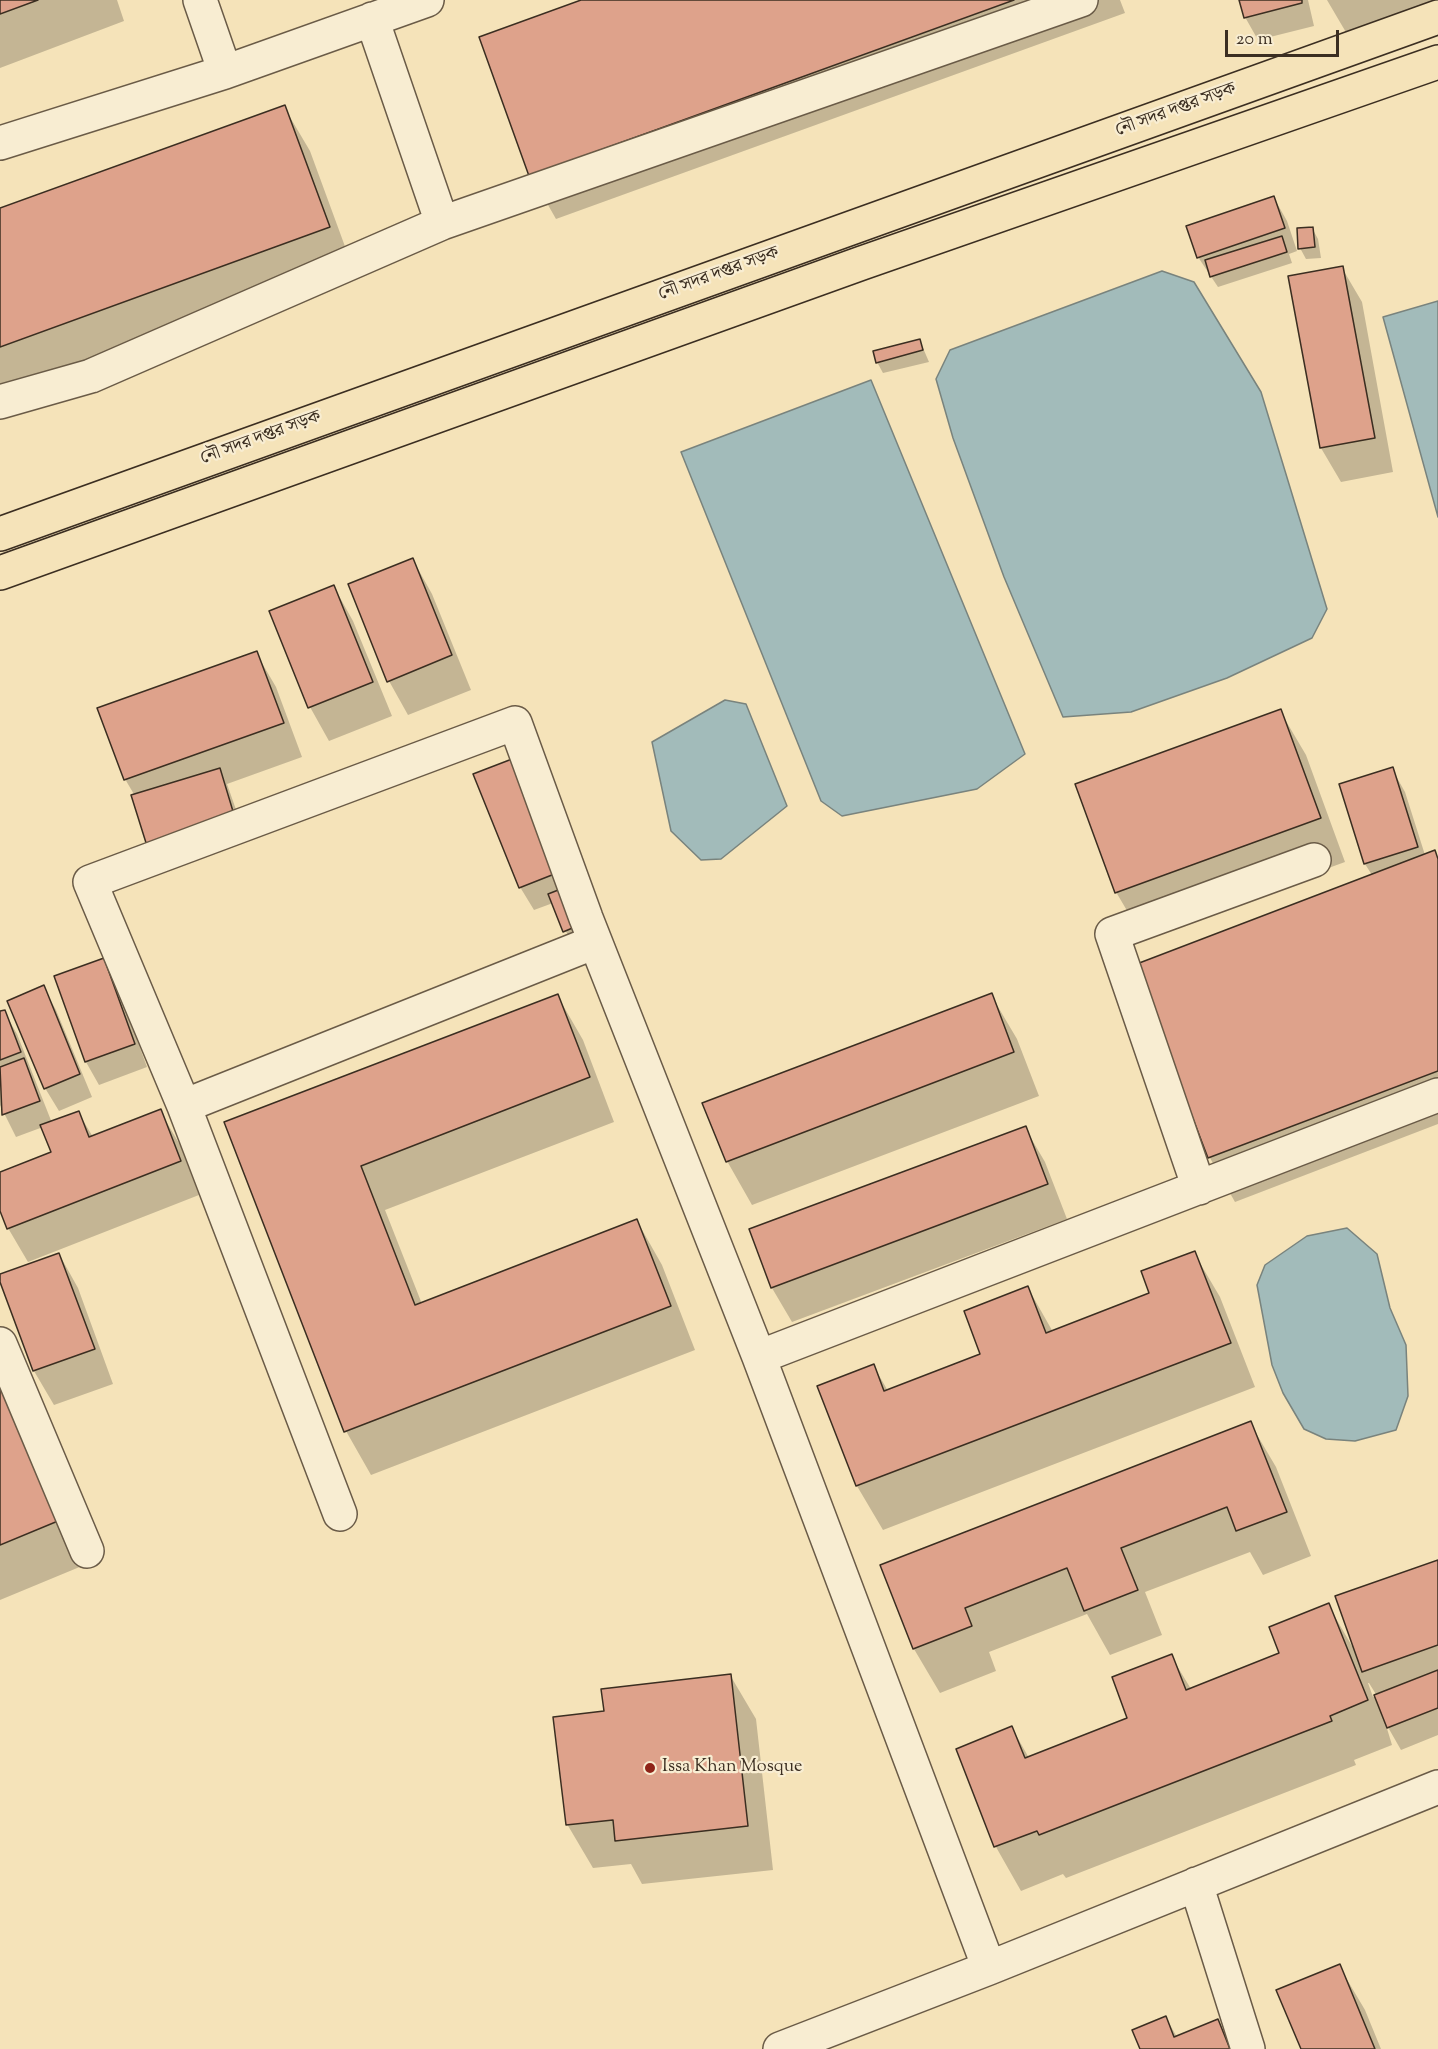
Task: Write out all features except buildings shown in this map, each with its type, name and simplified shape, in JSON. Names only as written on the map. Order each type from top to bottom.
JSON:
[{"type":"main road","name":"নৌ সদর দপ্তর সড়ক","points":[[0,534],[1438,17]]},
{"type":"main road","name":"নৌ সদর দপ্তর সড়ক","points":[[0,573],[862,263],[1438,62]]},
{"type":"street","points":[[200,0],[225,72]]},
{"type":"street","points":[[0,143],[225,72],[427,0]]},
{"type":"street","points":[[0,402],[91,376],[442,223],[1080,0]]},
{"type":"street","points":[[372,20],[442,223]]},
{"type":"street","points":[[340,1514],[184,1106],[90,882],[515,723],[595,942],[759,1358],[989,1968]]},
{"type":"street","points":[[1199,1188],[1112,934],[1314,860]]},
{"type":"street","points":[[184,1106],[595,942]]},
{"type":"street","points":[[759,1358],[1438,1095]]},
{"type":"street","points":[[0,1344],[87,1551]]},
{"type":"street","points":[[780,2049],[989,1968],[1438,1787]]},
{"type":"street","points":[[1196,1884],[1248,2049]]},
{"type":"water","points":[[1162,271],[1194,282],[1261,392],[1327,609],[1312,638],[1227,678],[1131,712],[1063,717],[1004,577],[953,438],[936,379],[950,350]]},
{"type":"water","points":[[1438,301],[1438,517],[1383,317]]},
{"type":"water","points":[[871,380],[1025,754],[977,789],[842,816],[821,801],[681,452]]},
{"type":"water","points":[[725,700],[746,704],[787,806],[721,859],[701,860],[671,831],[652,742]]},
{"type":"water","points":[[1347,1228],[1377,1254],[1390,1308],[1406,1345],[1408,1396],[1396,1430],[1355,1441],[1326,1439],[1304,1429],[1283,1393],[1272,1365],[1257,1285],[1265,1265],[1307,1236]]},
{"type":"place","name":"Issa Khan Mosque","points":[[650,1768]]}]
